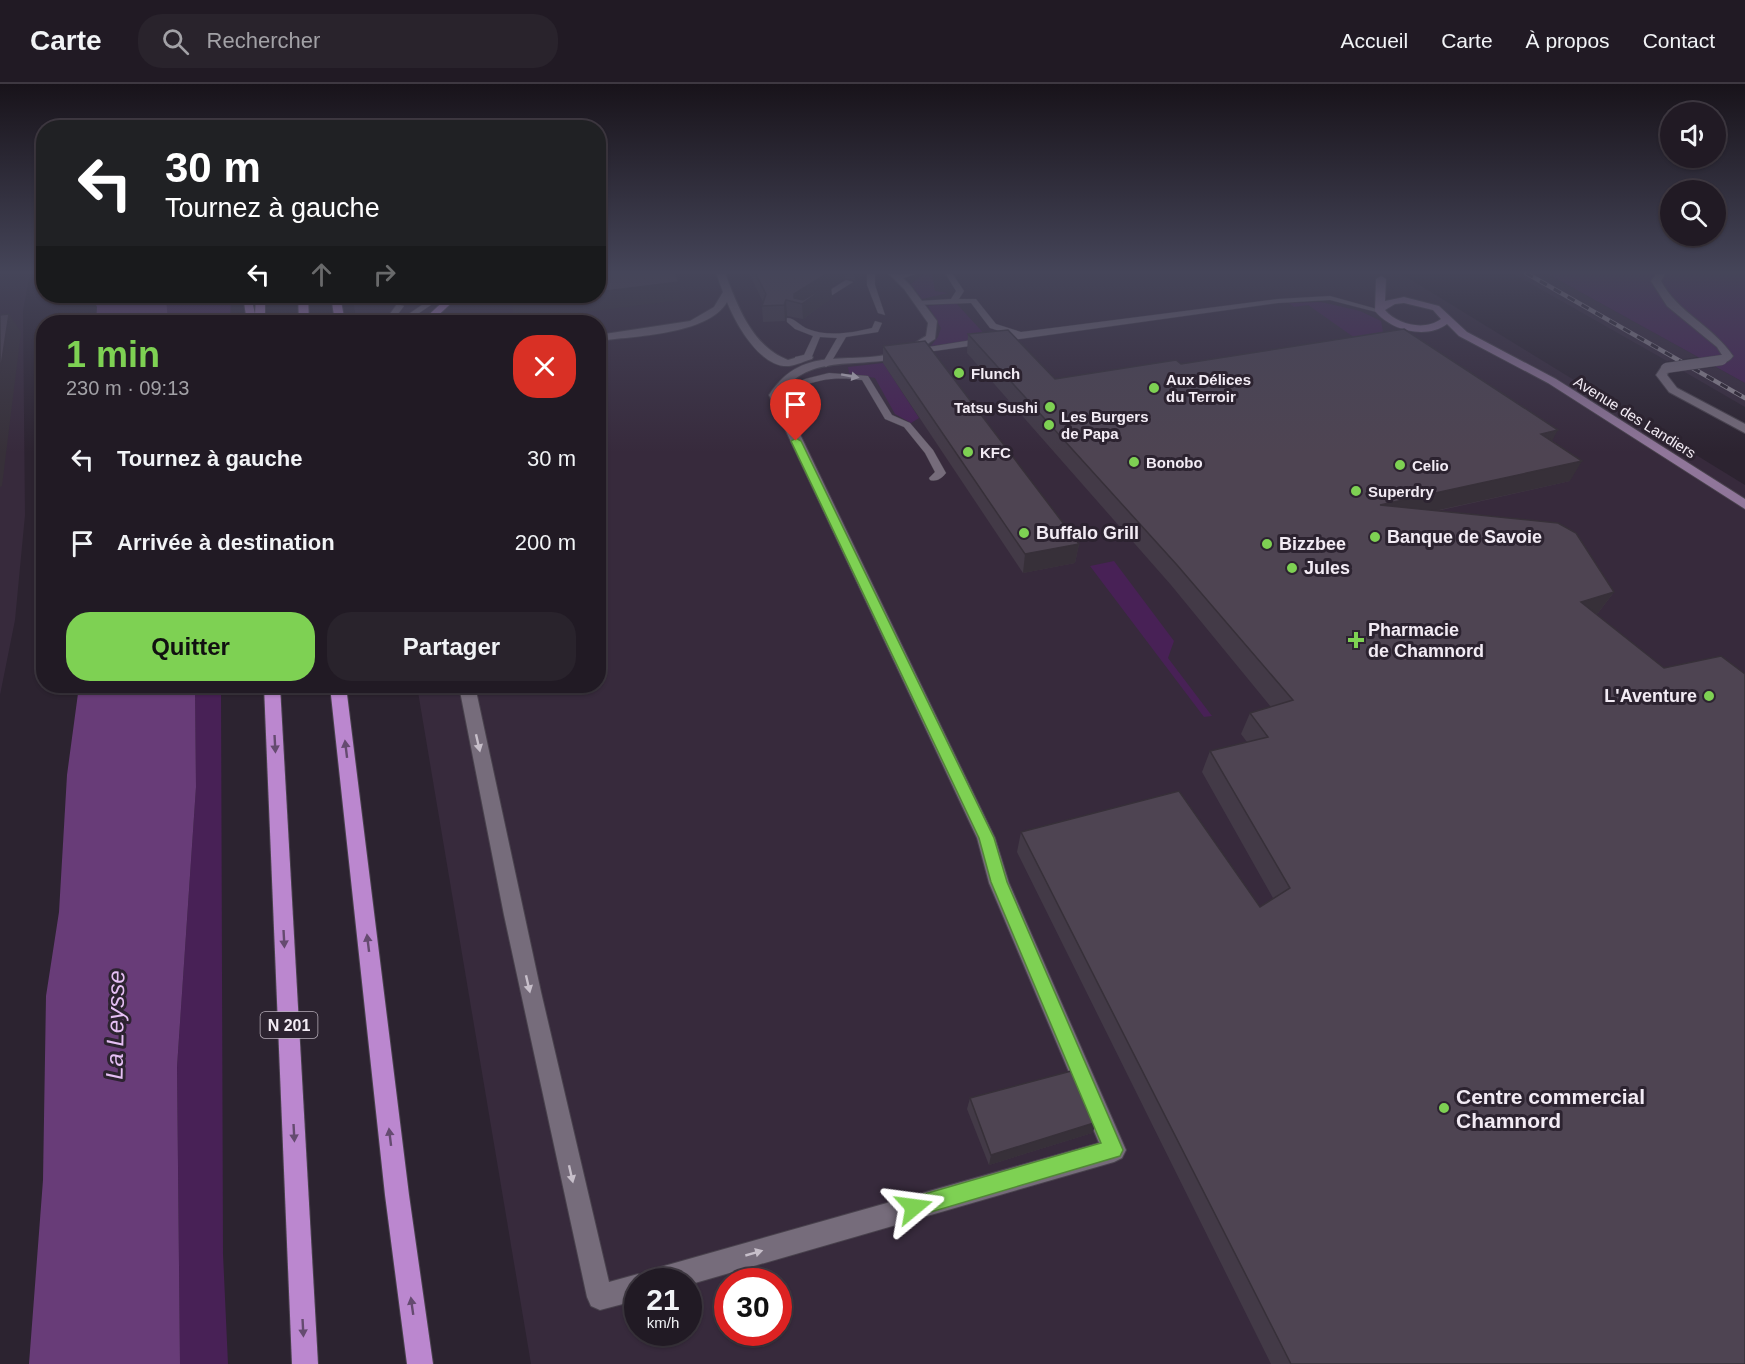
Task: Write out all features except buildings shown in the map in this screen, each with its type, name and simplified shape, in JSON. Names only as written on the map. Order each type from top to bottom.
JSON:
[{"type":"highway","name":"N 201","points":[[272,693],[305,1364]]},
{"type":"highway","points":[[339,693],[397,1195],[420,1364]]},
{"type":"main road","points":[[1435,333],[1504,356]]},
{"type":"main road","name":"Avenue des Landiers","points":[[1461,333],[1552,381],[1745,504]]},
{"type":"street","points":[[606,343],[654,333]]},
{"type":"street","points":[[751,333],[761,351],[788,363],[803,358]]},
{"type":"street","points":[[702,1268],[1114,1150],[999,882],[986,838],[775,395],[779,385],[806,366],[904,354],[931,337],[932,333]]},
{"type":"street","points":[[1708,333],[1720,341],[1728,356],[1722,360],[1666,368],[1661,375],[1673,390],[1745,429]]},
{"type":"street","points":[[469,693],[504,857],[515,927],[600,1297],[624,1291]]},
{"type":"lane","points":[[803,358],[818,333],[853,333]]},
{"type":"lane","points":[[992,341],[999,333]]},
{"type":"lane","points":[[1013,333],[1020,335]]},
{"type":"lane","points":[[904,354],[1037,333]]},
{"type":"lane","points":[[826,364],[843,334]]},
{"type":"lane","points":[[775,395],[814,377],[840,374],[865,378],[888,417],[907,425],[929,452],[941,473],[934,478]]},
{"type":"shaded area","points":[[0,333],[23,333],[25,515],[15,620],[0,695]]},
{"type":"shaded area","points":[[606,333],[1497,333],[1745,485],[1745,1364],[531,1364],[418,693],[606,693]]},
{"type":"shaded area","points":[[939,333],[983,333],[988,338],[931,346]]},
{"type":"shaded area","points":[[1347,333],[1380,333],[1355,338]]},
{"type":"shaded area","points":[[1617,333],[1654,333],[1698,357],[1667,361]]},
{"type":"shaded area","points":[[1654,333],[1745,333],[1745,383]]},
{"type":"shaded area","points":[[883,363],[919,418],[911,423],[895,414],[875,378],[849,373],[848,367]]},
{"type":"shaded area","points":[[1716,367],[1745,383],[1745,407],[1683,371]]},
{"type":"shaded area","points":[[1114,561],[1174,641],[1168,658],[1212,716],[1204,717],[1090,566]]},
{"type":"shaded area","points":[[195,693],[221,693],[223,1254],[228,1364],[180,1364],[177,1067],[196,787]]},
{"type":"water","name":"La Leysse","points":[[78,693],[195,693],[196,787],[177,1067],[180,1364],[29,1364],[43,1180],[46,996],[59,912],[67,775]]},
{"type":"railway","points":[[1631,333],[1745,398]]},
{"type":"place","name":"Flunch","points":[[959,373]]},
{"type":"place","name":"Aux Délices du Terroir","points":[[1154,388]]},
{"type":"place","name":"Tatsu Sushi","points":[[1050,407]]},
{"type":"place","name":"Les Burgers de Papa","points":[[1049,425]]},
{"type":"place","name":"KFC","points":[[968,452]]},
{"type":"place","name":"Bonobo","points":[[1134,462]]},
{"type":"place","name":"Celio","points":[[1400,465]]},
{"type":"place","name":"Superdry","points":[[1356,491]]},
{"type":"place","name":"Buffalo Grill","points":[[1024,533]]},
{"type":"place","name":"Banque de Savoie","points":[[1375,537]]},
{"type":"place","name":"Bizzbee","points":[[1267,544]]},
{"type":"place","name":"Jules","points":[[1292,568]]},
{"type":"place","name":"Pharmacie de Chamnord","points":[[1356,640]]},
{"type":"place","name":"L'Aventure","points":[[1709,696]]},
{"type":"place","name":"Centre commercial Chamnord","points":[[1444,1108]]},
{"type":"route","points":[[796,441],[812,470],[986,838],[999,882],[1029,956],[1114,1150],[914,1207]]}]
